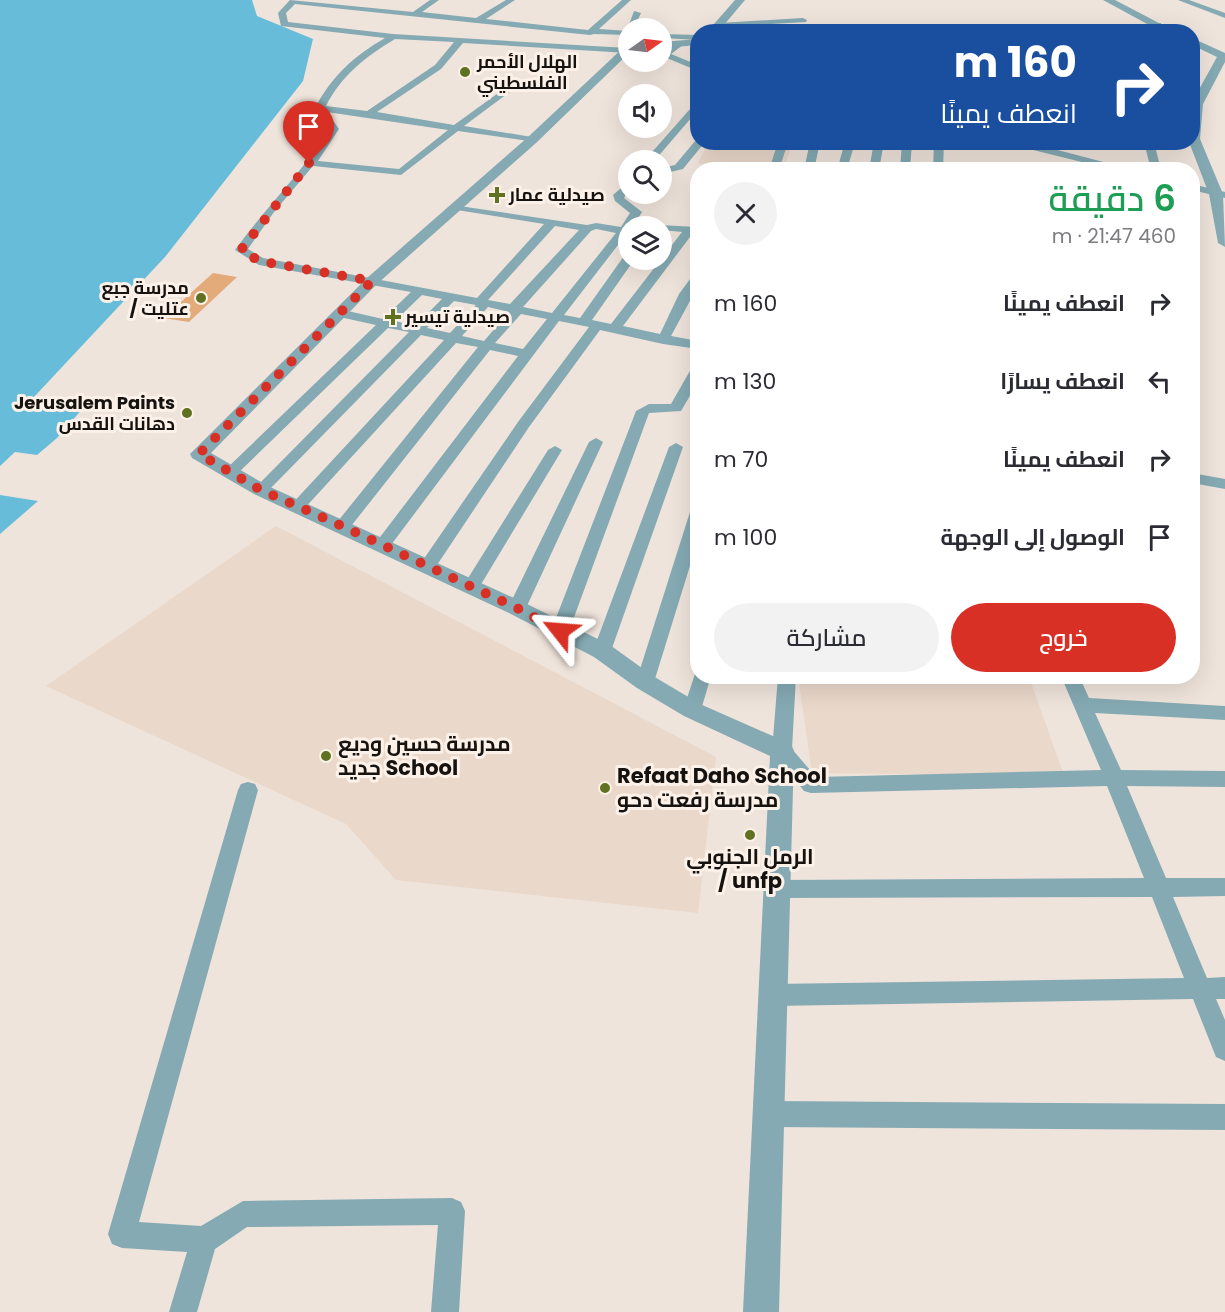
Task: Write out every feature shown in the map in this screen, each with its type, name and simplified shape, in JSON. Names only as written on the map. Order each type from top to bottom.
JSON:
[{"type":"street","points":[[364,8],[379,0]]},
{"type":"street","points":[[413,15],[435,0]]},
{"type":"street","points":[[476,22],[511,0]]},
{"type":"street","points":[[618,38],[461,40],[393,36],[284,24],[282,13],[293,1],[590,33],[627,0]]},
{"type":"street","points":[[719,24],[740,0]]},
{"type":"street","points":[[1108,0],[1156,24]]},
{"type":"street","points":[[1182,0],[1225,16]]},
{"type":"street","points":[[635,18],[637,13]]},
{"type":"street","points":[[760,24],[803,20]]},
{"type":"street","points":[[592,31],[618,36]]},
{"type":"street","points":[[320,108],[331,85],[357,57],[393,36]]},
{"type":"street","points":[[672,37],[690,39]]},
{"type":"street","points":[[368,114],[438,67],[461,40]]},
{"type":"street","points":[[672,45],[690,42]]},
{"type":"street","points":[[679,45],[665,54],[690,65]]},
{"type":"street","points":[[1200,45],[1224,56],[1200,99]]},
{"type":"street","points":[[618,49],[532,140],[372,281],[199,454],[261,490],[517,608],[602,651],[645,682],[692,710],[782,751],[811,785],[1114,778],[1225,778]]},
{"type":"street","points":[[309,163],[401,172],[512,86]]},
{"type":"street","points":[[320,108],[532,140]]},
{"type":"street","points":[[320,108],[334,129],[320,152],[241,250],[259,261],[452,296],[690,344]]},
{"type":"street","points":[[658,150],[690,112]]},
{"type":"street","points":[[672,169],[679,167],[693,150]]},
{"type":"street","points":[[1046,150],[1097,162]]},
{"type":"street","points":[[1199,150],[1221,195],[1225,243]]},
{"type":"street","points":[[1200,189],[1221,195]]},
{"type":"street","points":[[624,204],[636,212],[636,216]]},
{"type":"street","points":[[457,207],[587,228],[618,226]]},
{"type":"street","points":[[297,507],[452,337],[552,222]]},
{"type":"street","points":[[672,227],[690,230]]},
{"type":"street","points":[[342,526],[516,309],[587,228]]},
{"type":"street","points":[[614,330],[627,308],[690,235]]},
{"type":"street","points":[[382,545],[526,354],[618,248]]},
{"type":"street","points":[[427,567],[591,323],[622,270]]},
{"type":"street","points":[[663,340],[690,287]]},
{"type":"street","points":[[231,472],[420,290]]},
{"type":"street","points":[[261,490],[345,402],[421,330],[452,296]]},
{"type":"street","points":[[339,313],[526,354]]},
{"type":"street","points":[[560,631],[643,411],[649,408],[676,408],[690,383]]},
{"type":"street","points":[[517,608],[596,442]]},
{"type":"street","points":[[602,651],[676,447]]},
{"type":"street","points":[[471,587],[555,450]]},
{"type":"street","points":[[1200,479],[1225,484]]},
{"type":"street","points":[[645,682],[690,538]]},
{"type":"street","points":[[692,710],[700,684]]},
{"type":"street","points":[[761,1312],[772,995],[786,684]]},
{"type":"street","points":[[1074,684],[1225,1049]]},
{"type":"street","points":[[1083,705],[1225,713]]},
{"type":"street","points":[[248,790],[122,1234],[204,1240],[243,1214],[452,1212],[445,1312]]},
{"type":"street","points":[[777,889],[1225,887]]},
{"type":"street","points":[[772,995],[1225,988]]},
{"type":"street","points":[[769,1114],[1225,1118]]},
{"type":"street","points":[[183,1312],[204,1240]]},
{"type":"shaded area","points":[[704,150],[790,150],[786,162],[698,162]]},
{"type":"shaded area","points":[[276,526],[716,757],[698,913],[396,880],[346,824],[46,686]]},
{"type":"shaded area","points":[[799,684],[1032,684],[1064,775],[812,773]]},
{"type":"water","points":[[0,0],[252,0],[257,16],[313,39],[303,81],[165,257],[34,397],[43,407],[84,407],[57,438],[37,455],[15,452],[0,466]]},
{"type":"water","points":[[0,495],[38,501],[0,534]]},
{"type":"building","name":"مدرسة جبع / عتليت","points":[[213,273],[237,277],[189,322],[163,318]]},
{"type":"place","name":"الهلال الأحمر الفلسطيني","points":[[465,72]]},
{"type":"place","name":"صيدلية عمار","points":[[497,195]]},
{"type":"place","name":"مدرسة جبع / عتليت","points":[[201,298]]},
{"type":"place","name":"صيدلية تيسير","points":[[393,317]]},
{"type":"place","name":"Jerusalem Paints دهانات القدس","points":[[187,413]]},
{"type":"place","name":"مدرسة حسين وديع جديد School","points":[[326,756]]},
{"type":"place","name":"Refaat Daho School مدرسة رفعت دحو","points":[[605,788]]},
{"type":"place","name":"الرمل الجنوبي / unfp","points":[[750,835]]},
{"type":"route","points":[[309,163],[241,250],[259,261],[372,281],[199,454],[261,490],[517,608],[560,631]]}]
